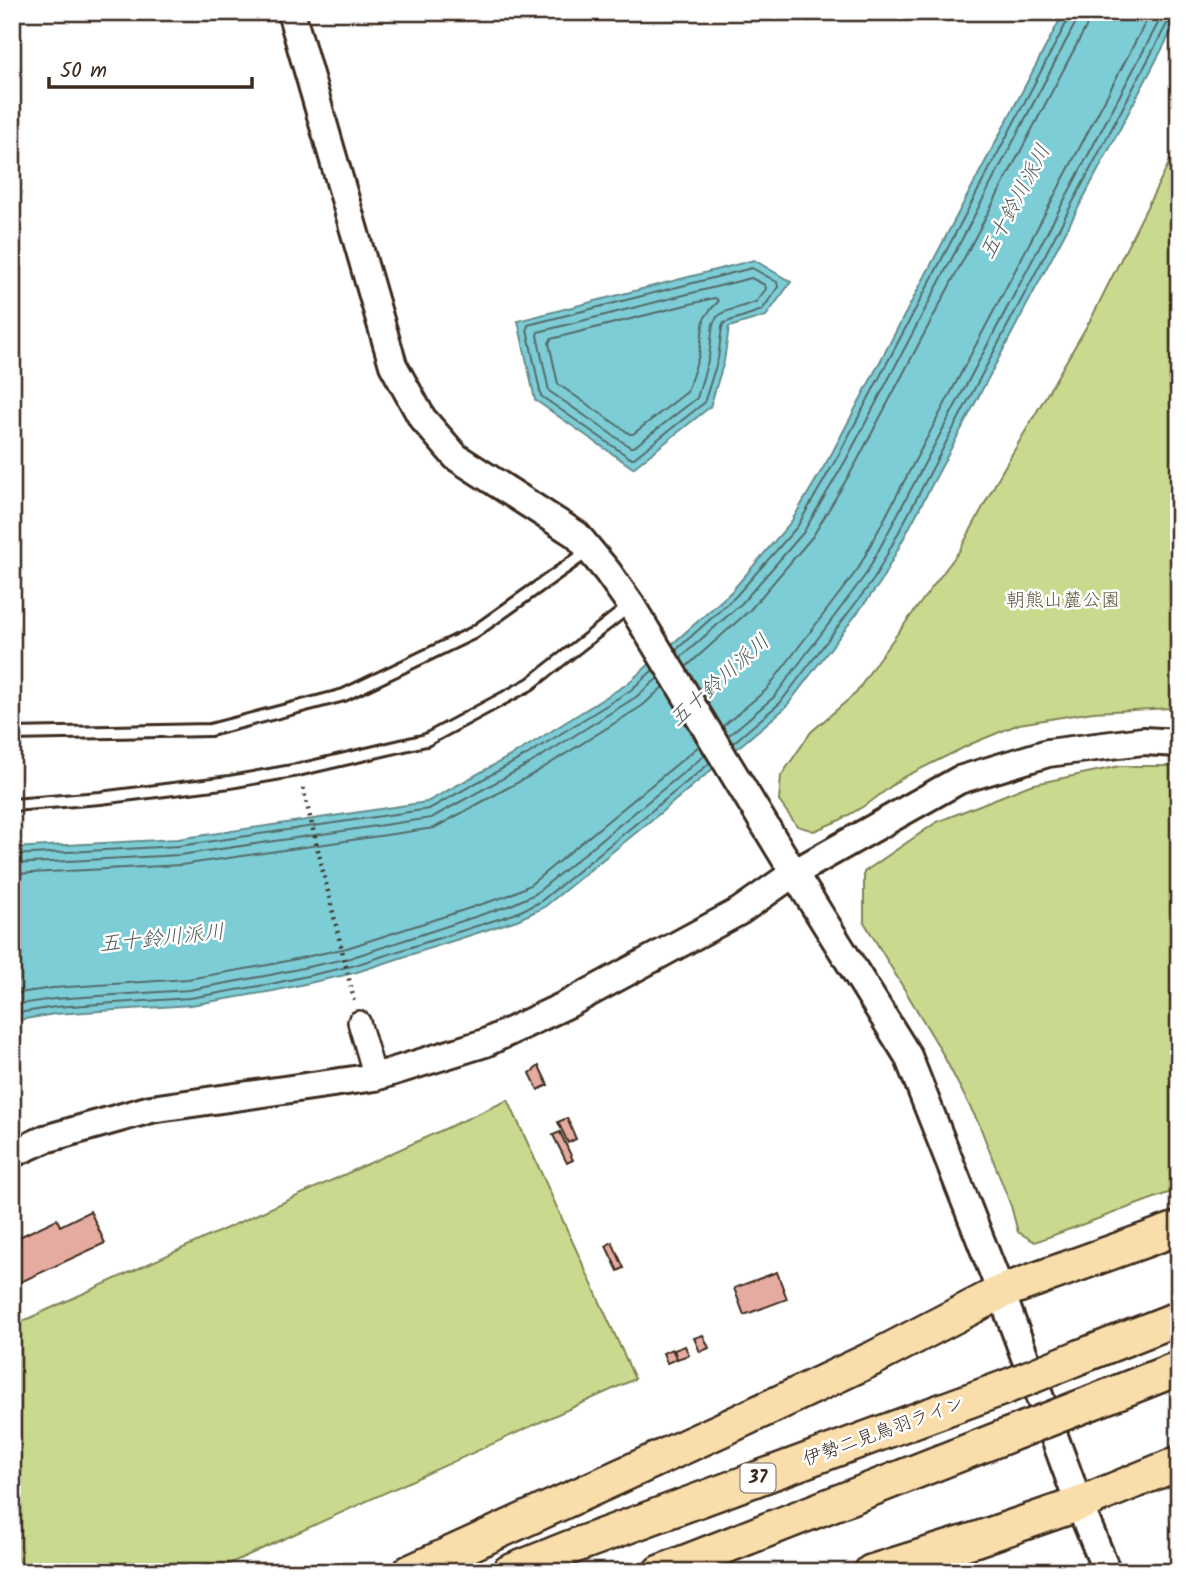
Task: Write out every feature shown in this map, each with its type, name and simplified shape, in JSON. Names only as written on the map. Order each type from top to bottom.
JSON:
[{"type":"main road","points":[[410,1572],[874,1358],[1001,1292],[1179,1228]]},
{"type":"main road","name":"伊勢二見鳥羽ライン","points":[[509,1572],[1006,1387],[1179,1318]]},
{"type":"main road","points":[[660,1572],[1179,1368]]},
{"type":"main road","points":[[871,1572],[1079,1504],[1179,1463]]},
{"type":"street","points":[[291,12],[393,365],[422,418],[456,457],[577,535],[607,571],[631,605],[908,1056],[1107,1572]]},
{"type":"street","points":[[12,1154],[45,1139],[151,1109],[374,1077],[485,1043],[568,1004],[740,911],[794,873],[959,780],[1048,753],[1143,741],[1179,743]]},
{"type":"street","points":[[359,1022],[374,1077]]},
{"type":"lane","points":[[12,734],[210,730],[344,695],[473,633],[590,550]]},
{"type":"lane","points":[[12,805],[100,798],[230,782],[298,770],[426,740],[530,684],[631,605]]},
{"type":"path","points":[[298,770],[359,1022]]},
{"type":"green space","name":"朝熊山麓公園","points":[[1179,143],[1179,710],[1171,708],[1093,712],[1019,724],[902,778],[869,803],[840,820],[814,831],[797,826],[779,801],[781,776],[811,732],[856,693],[960,550],[1001,473],[1092,317]]},
{"type":"green space","points":[[1120,766],[1179,766],[1179,1189],[1035,1242],[1018,1232],[1011,1206],[979,1124],[939,1047],[864,922],[864,872],[937,822],[1030,785]]},
{"type":"green space","points":[[508,1100],[635,1379],[211,1572],[12,1572],[12,1326]]},
{"type":"water","name":"五十鈴川派川","points":[[1064,12],[1179,12],[1179,17],[880,583],[785,708],[543,908],[517,920],[354,973],[273,991],[191,1005],[55,1014],[12,1021],[12,848],[178,839],[427,802],[521,750],[627,684],[731,592],[791,522],[832,453]]},
{"type":"water","points":[[754,260],[791,282],[766,316],[729,327],[724,361],[710,407],[633,468],[535,400],[518,321]]},
{"type":"building","points":[[539,1066],[548,1085],[538,1090],[530,1073]]},
{"type":"building","points":[[567,1118],[576,1139],[568,1143],[558,1122]]},
{"type":"building","points":[[560,1132],[573,1160],[567,1163],[553,1135]]},
{"type":"building","points":[[90,1211],[105,1243],[12,1286],[12,1248],[20,1244],[17,1238],[57,1219],[60,1226]]},
{"type":"building","points":[[612,1242],[624,1268],[618,1271],[606,1246]]},
{"type":"building","points":[[777,1272],[787,1299],[744,1315],[734,1288]]},
{"type":"building","points":[[703,1335],[709,1348],[700,1352],[694,1338]]},
{"type":"building","points":[[685,1346],[689,1355],[677,1359],[674,1350]]},
{"type":"building","points":[[672,1349],[677,1359],[667,1363],[663,1353]]}]
